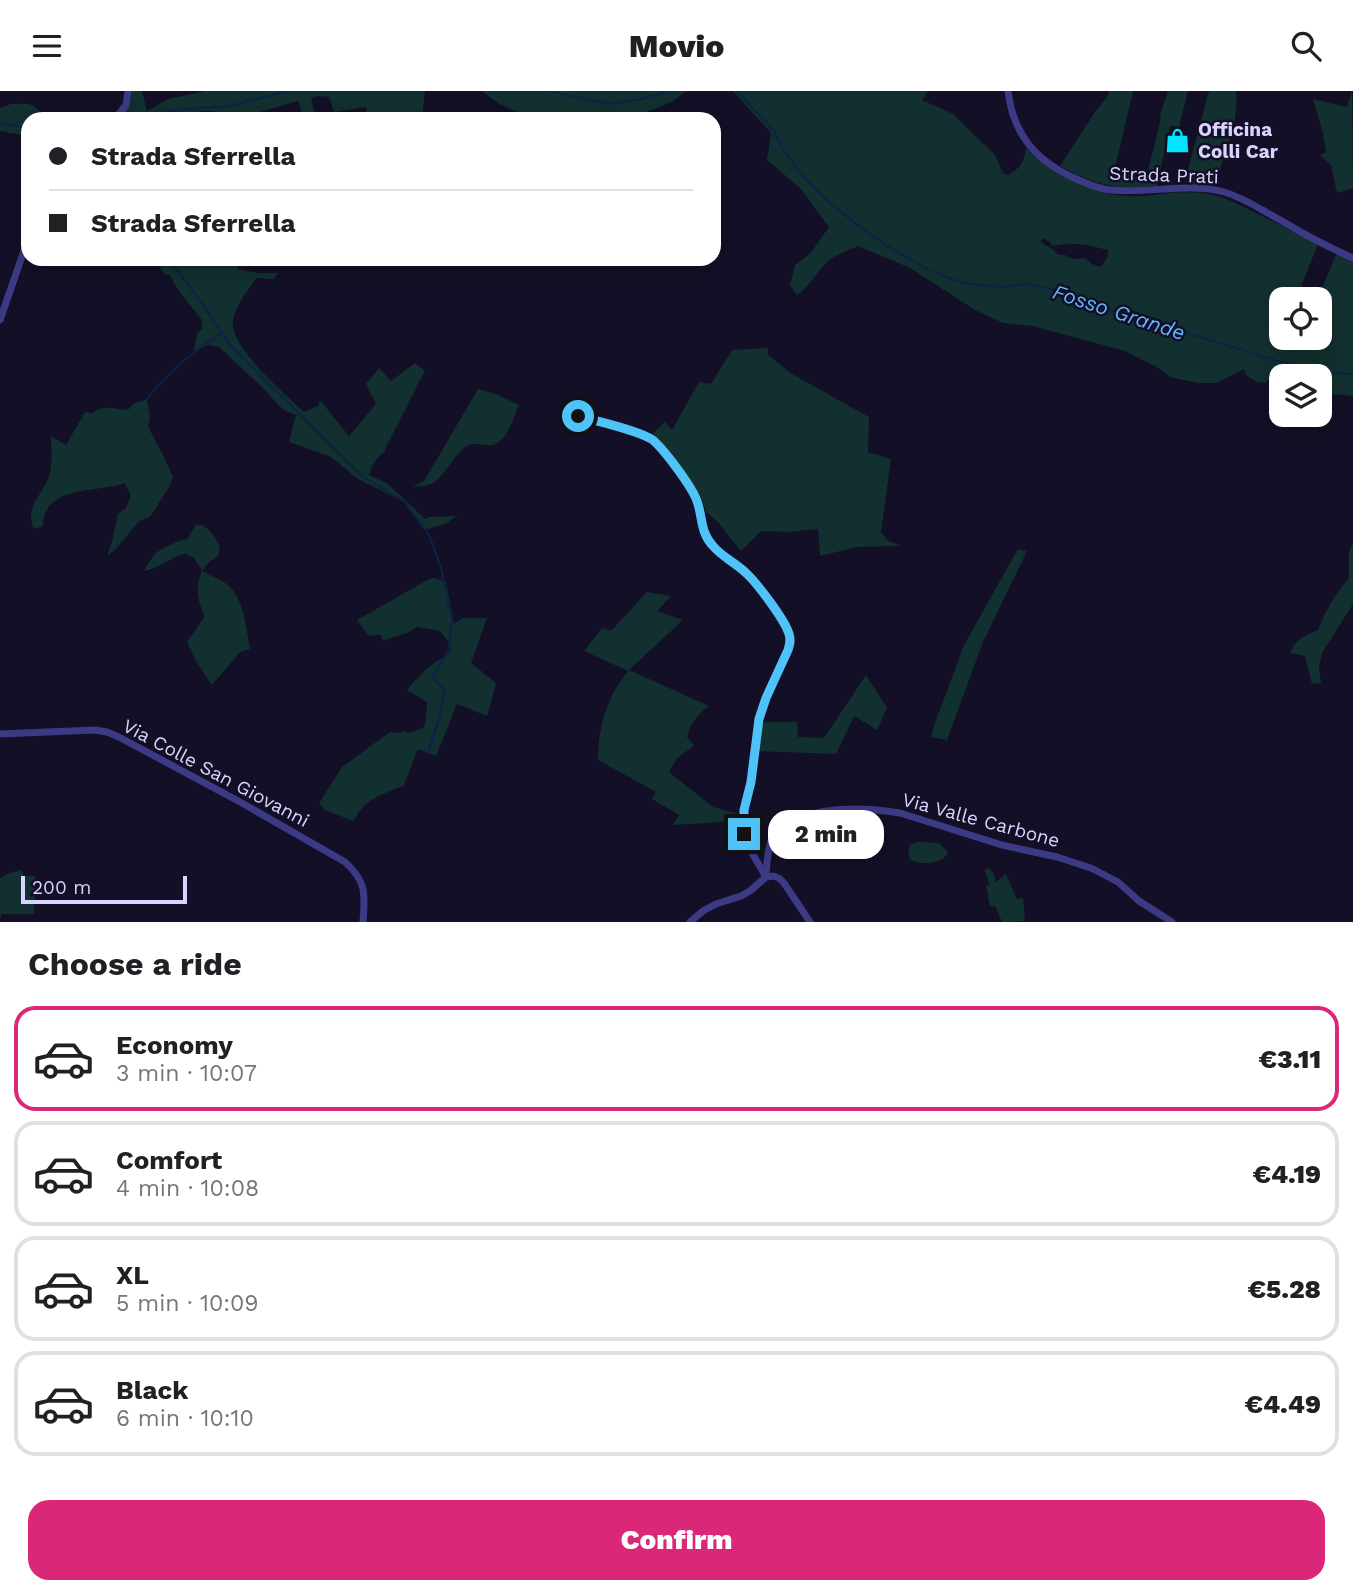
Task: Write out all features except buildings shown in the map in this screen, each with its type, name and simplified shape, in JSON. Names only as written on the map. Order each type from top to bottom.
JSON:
[{"type":"street","points":[[120,112],[126,105],[128,91]]},
{"type":"street","name":"Strada Prati","points":[[1008,91],[1011,110],[1031,149],[1053,168],[1090,186],[1110,190],[1204,188],[1222,191],[1241,198],[1353,258]]},
{"type":"street","points":[[0,320],[21,259]]},
{"type":"street","points":[[578,416],[652,439],[691,487],[698,503],[706,538],[718,552],[749,575],[785,624],[790,642],[762,708],[744,810],[743,828],[748,846],[766,877]]},
{"type":"street","name":"Via Colle San Giovanni","points":[[0,734],[96,730],[119,737],[345,862],[361,881],[363,922]]},
{"type":"street","name":"Via Valle Carbone","points":[[766,877],[771,844],[776,830],[784,823],[821,810],[884,810],[1091,868],[1118,882],[1139,901],[1172,922]]},
{"type":"street","points":[[690,922],[703,911],[741,896],[766,877],[773,876],[785,883],[810,922]]},
{"type":"green space","points":[[131,91],[142,91],[147,111],[168,99],[205,91],[425,91],[423,112],[367,112],[366,107],[334,112],[329,97],[318,96],[311,98],[314,112],[302,112],[298,101],[260,112],[125,112]]},
{"type":"green space","points":[[482,91],[686,91],[672,102],[647,112],[517,112]]},
{"type":"green space","points":[[733,91],[928,91],[922,100],[953,114],[995,155],[1003,173],[1008,175],[1021,164],[1026,148],[1065,177],[1094,190],[1126,196],[1192,192],[1228,200],[1318,244],[1301,287],[1269,287],[1269,350],[1332,350],[1332,287],[1322,287],[1337,253],[1353,260],[1353,396],[1332,394],[1332,364],[1269,364],[1269,379],[1265,383],[1256,382],[1246,375],[1244,369],[1216,383],[1198,383],[1170,377],[1159,368],[1125,351],[1033,326],[1003,323],[975,310],[910,268],[858,246],[832,258],[797,295],[790,285],[795,265],[810,254],[829,227],[800,188],[767,160],[771,133]],"holes":[[[1042,238],[1052,246],[1086,245],[1108,250],[1108,256],[1101,267],[1085,258],[1073,259],[1059,255],[1041,242]]]},
{"type":"green space","points":[[1109,91],[1133,91],[1114,172],[1146,179],[1168,91],[1188,91],[1179,127],[1170,126],[1157,186],[1107,185],[1060,166]]},
{"type":"green space","points":[[1209,91],[1236,91],[1237,102],[1233,127],[1214,187],[1190,184],[1188,170]]},
{"type":"green space","points":[[1352,91],[1353,188],[1337,193],[1331,165],[1320,155],[1326,152],[1313,99],[1347,107]]},
{"type":"green space","points":[[22,104],[34,106],[40,112],[21,112],[21,135],[0,131],[0,108]]},
{"type":"green space","points":[[159,266],[238,266],[237,269],[278,273],[273,279],[257,278],[243,298],[233,320],[239,343],[272,382],[304,412],[318,406],[320,400],[349,436],[376,404],[366,384],[379,368],[391,381],[415,363],[425,371],[384,453],[376,460],[369,475],[388,484],[425,519],[457,516],[445,524],[424,530],[403,501],[358,479],[331,457],[289,442],[296,415],[282,409],[219,347],[208,345],[194,351],[197,333],[202,329],[202,320],[169,274],[165,275]]},
{"type":"green space","points":[[768,348],[768,355],[792,374],[869,417],[868,452],[891,459],[881,532],[887,540],[901,546],[857,547],[820,556],[818,529],[761,531],[741,551],[717,521],[706,512],[701,497],[652,434],[665,422],[672,430],[699,382],[711,384],[732,350]]},
{"type":"green space","points":[[478,389],[519,405],[505,436],[493,445],[467,446],[434,482],[426,486],[412,487],[424,481]]},
{"type":"green space","points":[[147,399],[150,418],[148,427],[173,477],[150,517],[139,521],[107,556],[118,514],[126,508],[131,496],[125,483],[62,497],[52,503],[45,513],[43,526],[34,529],[31,514],[50,471],[51,436],[66,445],[85,412],[93,413],[105,408],[128,410],[133,404]]},
{"type":"green space","points":[[196,525],[203,525],[211,532],[220,546],[218,556],[202,571],[225,583],[236,594],[250,649],[240,652],[212,685],[187,642],[205,616],[198,594],[202,570],[194,558],[186,554],[144,571],[155,553],[187,539]]},
{"type":"green space","points":[[1353,543],[1353,604],[1322,653],[1319,667],[1321,683],[1312,684],[1305,656],[1290,653],[1301,639],[1318,630],[1331,603],[1349,578],[1349,552]]},
{"type":"green space","points":[[1018,549],[1027,551],[983,642],[947,740],[931,737],[964,645]]},
{"type":"green space","points":[[434,578],[446,582],[454,624],[462,618],[487,618],[471,663],[496,683],[487,716],[457,704],[436,756],[418,749],[404,785],[372,800],[353,821],[325,810],[319,803],[342,767],[390,732],[409,733],[424,727],[427,702],[407,690],[416,679],[449,652],[451,649],[447,640],[440,631],[417,627],[383,641],[381,635],[369,636],[357,620]]},
{"type":"green space","points":[[647,592],[671,596],[657,611],[683,620],[629,670],[709,706],[695,720],[687,737],[694,746],[677,758],[669,772],[713,807],[739,814],[737,821],[673,825],[679,815],[652,799],[656,792],[598,760],[605,713],[614,691],[628,671],[584,651],[602,628],[611,631]]},
{"type":"green space","points":[[866,675],[887,708],[877,730],[854,716],[836,754],[757,751],[761,722],[797,722],[798,737],[824,738]]},
{"type":"green space","points":[[939,843],[947,851],[947,855],[934,862],[914,861],[910,859],[908,850],[911,844]]},
{"type":"green space","points":[[989,868],[996,882],[1006,874],[1017,899],[1023,898],[1025,921],[1002,922],[995,906],[990,906],[985,869]]},
{"type":"green space","points":[[21,870],[24,876],[35,876],[34,914],[2,914],[0,919],[0,878]]},
{"type":"waterway","name":"Fosso Grande","points":[[164,112],[230,106],[287,91]]},
{"type":"waterway","name":"Fosso Grande","points":[[547,91],[610,104],[669,91]]},
{"type":"waterway","name":"Fosso Grande","points":[[737,91],[773,130],[803,176],[830,203],[889,247],[927,269],[962,283],[1001,287],[1026,284],[1062,291],[1091,305],[1240,349]]},
{"type":"waterway","name":"Fosso Grande","points":[[0,123],[21,127]]},
{"type":"waterway","points":[[173,266],[230,345],[362,476],[404,501],[430,537],[441,568],[452,621],[448,651],[432,677],[445,690],[428,753]]},
{"type":"waterway","points":[[147,399],[182,363],[222,333]]},
{"type":"waterway","name":"Fosso Grande","points":[[1245,351],[1312,369],[1353,374]]},
{"type":"place","name":"Officina Colli Car","points":[[1178,140]]},
{"type":"route","points":[[578,416],[652,439],[691,487],[698,503],[706,538],[718,552],[749,575],[785,624],[789,634],[788,650],[759,719],[751,782],[744,810],[744,834]]}]
